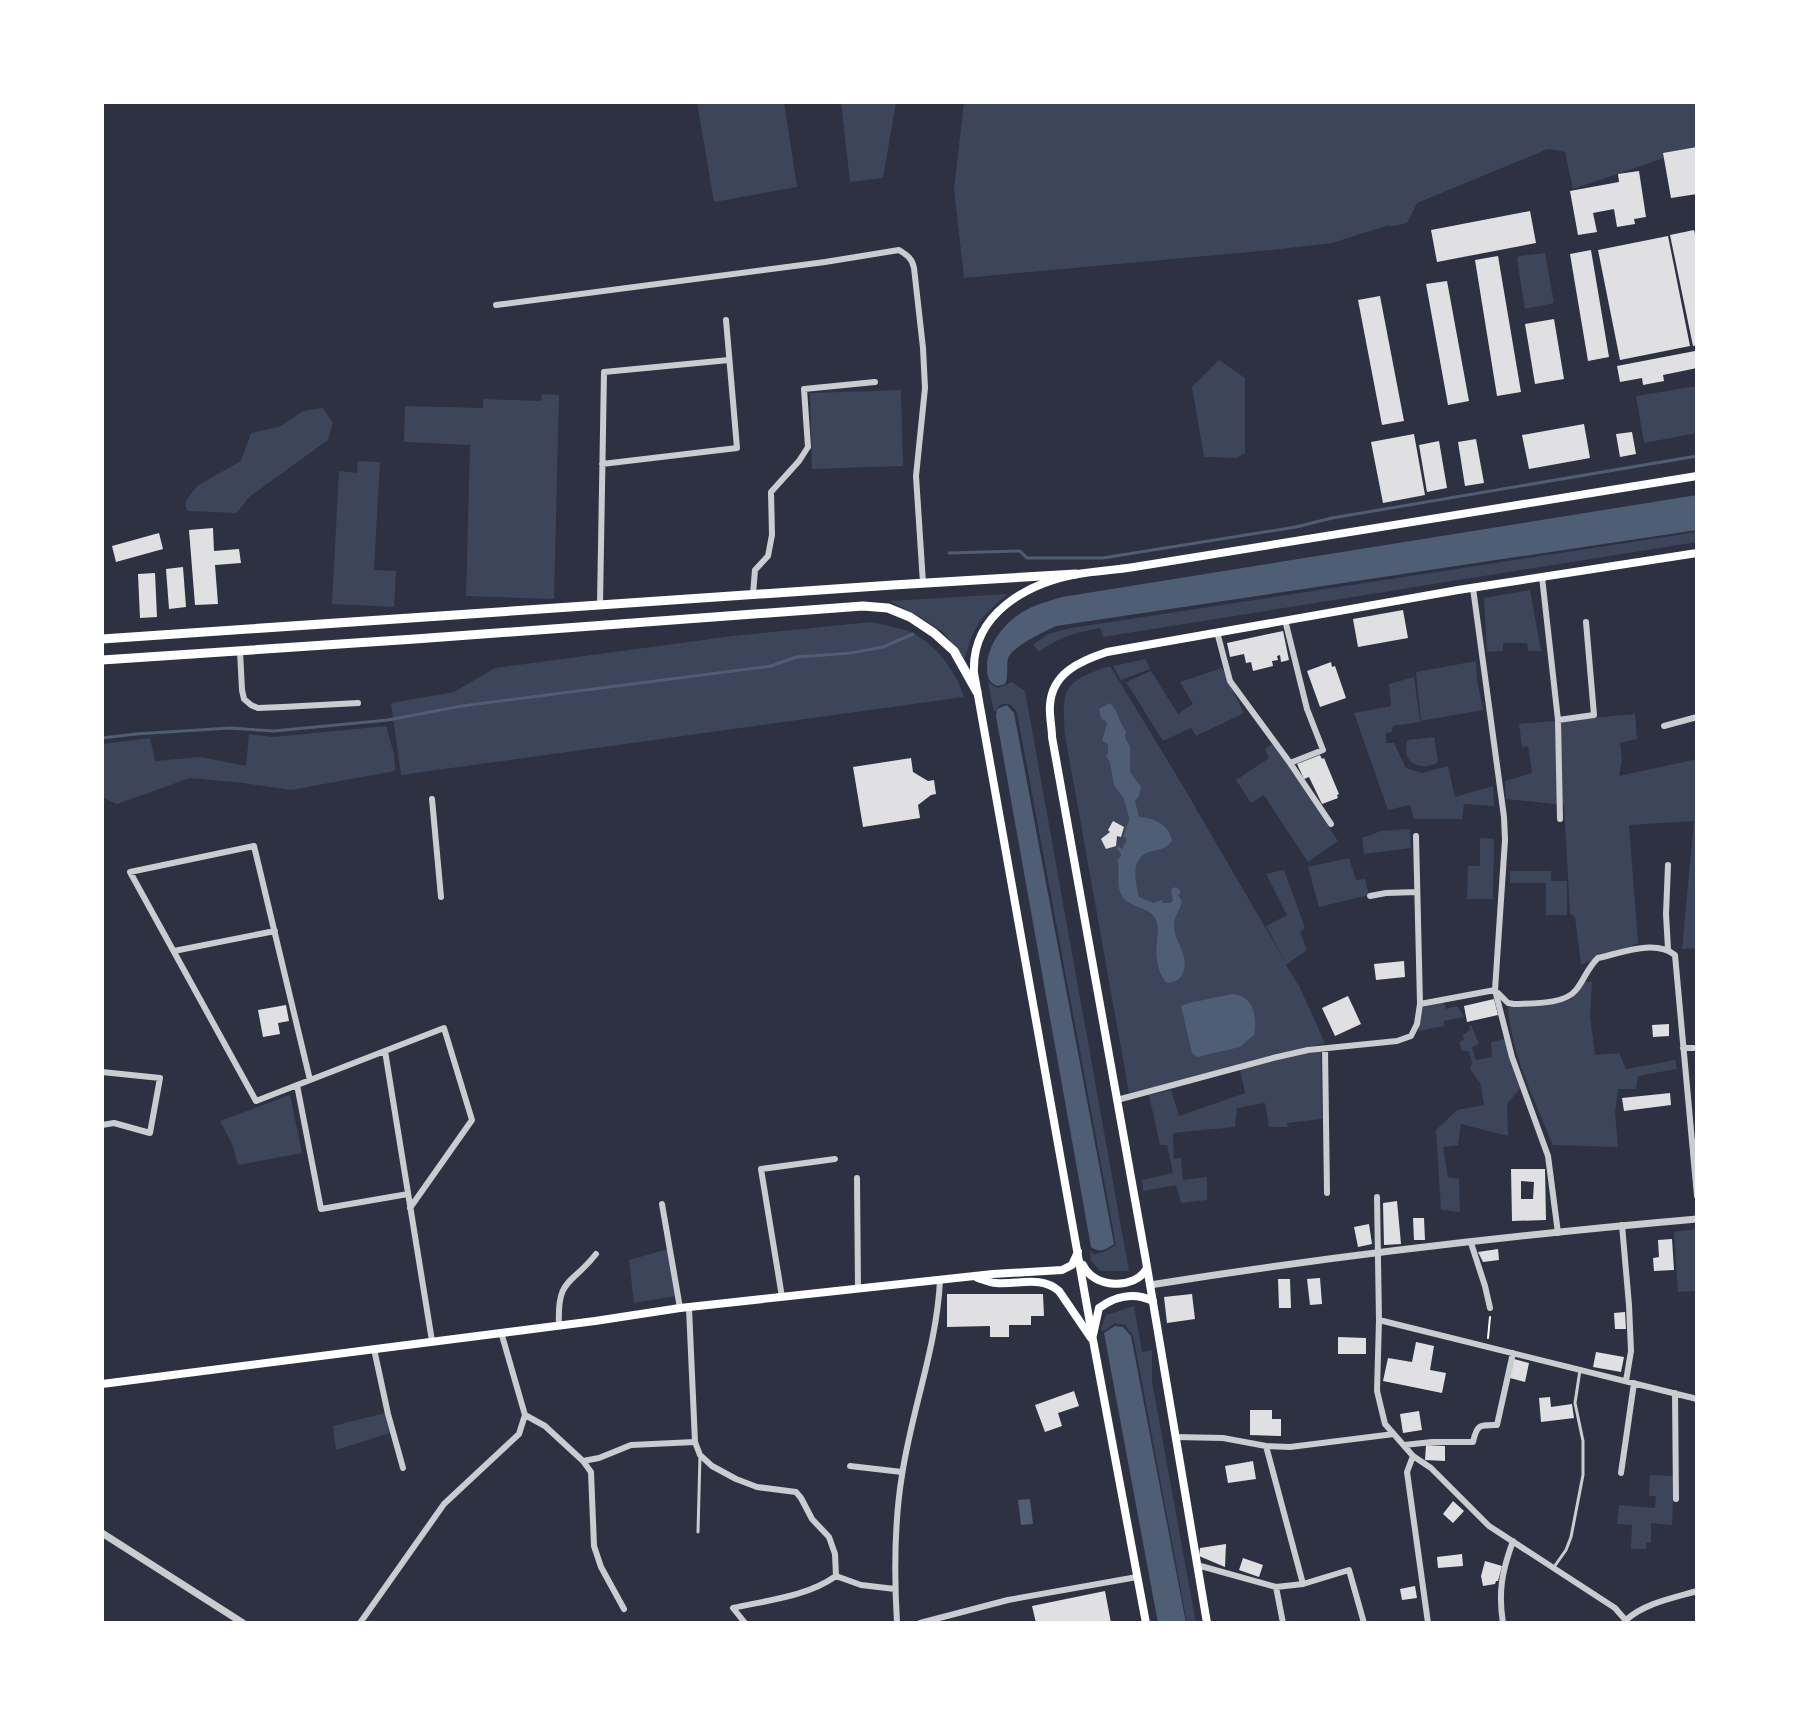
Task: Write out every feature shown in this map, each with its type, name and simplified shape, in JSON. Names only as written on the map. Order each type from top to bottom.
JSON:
[{"type":"main road","points":[[102,639],[1076,574],[1697,476]]},
{"type":"main road","points":[[1207,1623],[1052,737],[1050,705],[1054,687],[1077,664],[1107,652],[1473,588],[1697,553]]},
{"type":"main road","points":[[1076,574],[1023,592],[1000,610],[990,620],[976,645],[973,659],[1146,1623]]},
{"type":"main road","points":[[102,660],[863,606],[888,608],[910,617],[934,633],[954,651],[977,692]]},
{"type":"main road","points":[[414,617],[415,639]]},
{"type":"main road","points":[[1078,1252],[1084,1270],[1093,1279],[1104,1283],[1133,1281],[1140,1278],[1147,1267]]},
{"type":"main road","points":[[102,1384],[685,1308],[973,1276],[1062,1270],[1072,1265],[1078,1252]]},
{"type":"main road","points":[[973,1276],[994,1283],[1041,1281],[1053,1285],[1093,1340]]},
{"type":"main road","points":[[1093,1340],[1099,1308],[1109,1301],[1136,1295],[1153,1301]]},
{"type":"street","points":[[496,305],[899,250],[912,260],[914,268],[923,348],[925,388],[916,476],[923,583]]},
{"type":"street","points":[[602,464],[737,448],[726,320]]},
{"type":"street","points":[[600,604],[604,372],[729,360]]},
{"type":"street","points":[[753,594],[755,570],[768,556],[772,535],[771,492],[808,447],[804,389],[875,382]]},
{"type":"street","points":[[1542,577],[1558,720],[1560,819]]},
{"type":"street","points":[[1473,588],[1504,817],[1495,990],[1512,1057],[1548,1156],[1558,1233]]},
{"type":"street","points":[[1285,620],[1307,709],[1323,750],[1290,763]]},
{"type":"street","points":[[1558,720],[1594,715],[1586,622]]},
{"type":"street","points":[[1217,632],[1230,681],[1331,824]]},
{"type":"street","points":[[240,651],[242,690],[244,699],[251,705],[258,708],[358,703]]},
{"type":"street","points":[[1664,726],[1697,717]]},
{"type":"street","points":[[432,799],[441,897]]},
{"type":"street","points":[[1117,1100],[1273,1058],[1397,1041],[1411,1036],[1417,1024],[1420,1004],[1416,836]]},
{"type":"street","points":[[310,1080],[254,846],[130,872],[256,1101],[444,1028],[472,1120],[410,1208]]},
{"type":"street","points":[[1668,865],[1668,949]]},
{"type":"street","points":[[1370,896],[1417,892]]},
{"type":"street","points":[[174,951],[275,931]]},
{"type":"street","points":[[1495,990],[1508,1003],[1514,1004],[1568,998],[1598,958],[1654,948],[1668,949],[1675,955],[1697,1196]]},
{"type":"street","points":[[1420,1004],[1495,990]]},
{"type":"street","points":[[1683,1048],[1697,1048]]},
{"type":"street","points":[[1325,1049],[1327,1193]]},
{"type":"street","points":[[385,1051],[432,1341]]},
{"type":"street","points":[[102,1072],[160,1078],[150,1133],[114,1123],[102,1125]]},
{"type":"street","points":[[297,1085],[321,1209],[408,1194]]},
{"type":"street","points":[[782,1297],[761,1169],[835,1159]]},
{"type":"street","points":[[857,1178],[858,1289]]},
{"type":"street","points":[[1377,1197],[1377,1391],[1385,1424],[1413,1456],[1431,1468],[1489,1526],[1615,1608],[1627,1622],[1635,1612],[1648,1606],[1697,1591]]},
{"type":"street","points":[[662,1204],[685,1308],[695,1442],[700,1455],[712,1466],[736,1479],[757,1487],[796,1492],[812,1519],[829,1537],[835,1554],[836,1576]]},
{"type":"street","points":[[1150,1285],[1377,1253],[1697,1219]]},
{"type":"street","points":[[1622,1225],[1631,1351],[1626,1381]]},
{"type":"street","points":[[1471,1243],[1490,1308]]},
{"type":"street","points":[[559,1325],[558,1305],[563,1290],[596,1254]]},
{"type":"street","points":[[897,1623],[895,1526],[902,1472],[935,1326],[940,1280]]},
{"type":"street","points":[[1379,1320],[1697,1399]]},
{"type":"street","points":[[360,1623],[444,1504],[519,1434],[525,1415],[501,1332]]},
{"type":"street","points":[[374,1349],[403,1468]]},
{"type":"street","points":[[1404,1445],[1473,1442],[1481,1425],[1497,1425],[1513,1353]]},
{"type":"street","points":[[1621,1473],[1634,1383]]},
{"type":"street","points":[[1675,1393],[1676,1499]]},
{"type":"street","points":[[525,1415],[545,1426],[591,1472],[594,1546],[601,1567],[624,1609]]},
{"type":"street","points":[[1175,1437],[1223,1438],[1266,1446],[1304,1446],[1394,1434]]},
{"type":"street","points":[[583,1461],[631,1445],[695,1442]]},
{"type":"street","points":[[1266,1446],[1303,1584]]},
{"type":"street","points":[[1413,1456],[1407,1472],[1428,1623]]},
{"type":"street","points":[[850,1466],[902,1472]]},
{"type":"street","points":[[102,1533],[228,1619],[243,1623]]},
{"type":"street","points":[[1503,1623],[1499,1601],[1504,1566],[1513,1541]]},
{"type":"street","points":[[1197,1565],[1276,1587],[1303,1584],[1349,1570],[1364,1623]]},
{"type":"street","points":[[836,1576],[861,1585],[895,1589]]},
{"type":"street","points":[[745,1623],[733,1608],[809,1591],[836,1576]]},
{"type":"street","points":[[920,1623],[1008,1600],[1137,1577]]},
{"type":"street","points":[[1276,1587],[1283,1623]]},
{"type":"lane","points":[[1554,1568],[1571,1537],[1583,1475],[1583,1441],[1575,1403],[1580,1370]]},
{"type":"lane","points":[[698,1532],[700,1455]]},
{"type":"path","points":[[1488,1347],[1490,1308]]},
{"type":"shaded area","points":[[697,102],[784,102],[797,187],[714,202]]},
{"type":"shaded area","points":[[841,102],[896,102],[883,178],[850,182]]},
{"type":"shaded area","points":[[964,102],[1697,102],[1697,147],[1573,189],[1565,152],[1548,149],[1417,203],[1407,223],[1389,225],[1332,243],[964,278],[954,189]]},
{"type":"shaded area","points":[[1545,253],[1554,303],[1525,309],[1517,259],[1519,256]]},
{"type":"shaded area","points":[[1219,360],[1245,378],[1245,453],[1237,458],[1204,457],[1192,387]]},
{"type":"shaded area","points":[[1697,386],[1697,433],[1644,443],[1636,396]]},
{"type":"shaded area","points":[[901,390],[903,466],[812,469],[810,393]]},
{"type":"shaded area","points":[[542,394],[559,395],[554,599],[466,596],[470,445],[404,442],[405,406],[483,408],[483,399],[541,401]]},
{"type":"shaded area","points":[[323,408],[333,423],[328,440],[249,497],[237,513],[187,511],[185,502],[197,486],[241,461],[251,433],[279,427],[303,411]]},
{"type":"shaded area","points":[[358,461],[380,462],[374,570],[396,571],[394,607],[332,604],[339,471],[357,473]]},
{"type":"shaded area","points":[[1697,495],[1697,530],[1056,626],[1011,654],[1005,684],[995,685],[988,676],[991,648],[1008,623],[1032,607],[1062,597]]},
{"type":"shaded area","points":[[1697,532],[1697,542],[1103,637],[1100,628],[1068,636],[1039,652],[1033,645],[1048,634],[1071,628]]},
{"type":"shaded area","points":[[1530,590],[1541,651],[1528,651],[1527,643],[1503,643],[1503,651],[1487,652],[1484,598]]},
{"type":"shaded area","points":[[1008,594],[980,622],[965,659],[943,632],[890,601]]},
{"type":"shaded area","points":[[871,622],[908,631],[927,642],[950,668],[964,697],[401,775],[391,703],[454,692],[495,668],[733,636]]},
{"type":"shaded area","points":[[1146,659],[1150,669],[1121,680],[1113,666]]},
{"type":"shaded area","points":[[1476,661],[1483,710],[1421,721],[1416,672]]},
{"type":"shaded area","points":[[1110,666],[1286,963],[1266,926],[1287,915],[1266,874],[1284,870],[1305,928],[1300,932],[1307,950],[1286,965],[1325,1043],[1129,1093],[1064,719],[1065,696],[1074,682]]},
{"type":"shaded area","points":[[1222,668],[1244,713],[1196,736],[1191,728],[1163,741],[1126,682],[1151,671],[1178,714],[1193,704],[1180,682]]},
{"type":"shaded area","points":[[1414,677],[1420,722],[1393,726],[1392,732],[1386,733],[1386,743],[1394,743],[1406,768],[1422,773],[1448,766],[1455,797],[1493,786],[1494,806],[1464,804],[1462,819],[1414,819],[1410,805],[1388,810],[1354,713],[1391,706],[1389,684]]},
{"type":"shaded area","points":[[988,682],[998,688],[1012,682],[1025,691],[1129,1271],[1100,1271],[1091,1260],[1090,1251],[1094,1254],[1103,1252],[1116,1245],[1017,713],[1012,706],[1005,704],[994,712]]},
{"type":"shaded area","points":[[1110,703],[1126,731],[1125,738],[1130,746],[1130,772],[1141,787],[1135,801],[1139,817],[1160,823],[1168,830],[1172,841],[1164,848],[1143,855],[1135,871],[1139,897],[1153,903],[1162,900],[1163,903],[1170,903],[1173,900],[1171,889],[1176,887],[1181,892],[1178,895],[1182,902],[1174,927],[1185,967],[1180,978],[1172,982],[1167,983],[1159,969],[1157,922],[1151,913],[1126,900],[1119,887],[1117,859],[1121,854],[1117,849],[1118,846],[1122,849],[1126,843],[1123,837],[1129,817],[1124,799],[1114,785],[1106,756],[1108,744],[1102,741],[1107,724],[1101,719],[1099,709]]},
{"type":"shaded area","points":[[1007,705],[1014,713],[1114,1244],[1102,1250],[1091,1247],[996,716],[997,709]]},
{"type":"shaded area","points":[[1635,714],[1637,739],[1620,743],[1622,760],[1619,776],[1697,759],[1697,948],[1682,949],[1694,821],[1629,825],[1638,943],[1581,965],[1575,917],[1570,914],[1564,805],[1506,799],[1505,781],[1532,773],[1528,746],[1522,747],[1519,724]]},
{"type":"shaded area","points":[[386,726],[395,771],[291,790],[190,778],[117,804],[102,797],[102,744],[150,738],[155,761],[201,757],[246,766],[249,734],[273,737]]},
{"type":"shaded area","points":[[1434,737],[1436,764],[1422,766],[1413,763],[1406,753],[1408,740]]},
{"type":"shaded area","points":[[1274,743],[1338,841],[1308,862],[1264,795],[1251,803],[1236,780],[1269,758],[1265,749]]},
{"type":"shaded area","points":[[1410,829],[1411,848],[1364,854],[1362,838],[1381,831]]},
{"type":"shaded area","points":[[1480,838],[1494,839],[1493,899],[1467,899],[1468,866],[1480,866]]},
{"type":"shaded area","points":[[1349,858],[1356,880],[1365,879],[1369,895],[1319,907],[1308,867]]},
{"type":"shaded area","points":[[1510,871],[1551,871],[1551,881],[1567,881],[1567,915],[1546,915],[1546,883],[1510,883]]},
{"type":"shaded area","points":[[1584,982],[1592,982],[1590,1016],[1595,1055],[1619,1053],[1626,1069],[1675,1060],[1677,1069],[1638,1076],[1636,1089],[1618,1089],[1615,1113],[1618,1147],[1553,1145],[1525,1078],[1510,1025],[1508,1007],[1570,1000]]},
{"type":"shaded area","points":[[1232,994],[1249,1002],[1255,1021],[1254,1035],[1240,1047],[1197,1057],[1192,1053],[1181,1006]]},
{"type":"shaded area","points":[[1444,1002],[1446,1009],[1457,1006],[1464,1017],[1444,1021],[1444,1026],[1419,1031],[1423,1007]]},
{"type":"shaded area","points":[[1471,1025],[1479,1044],[1472,1047],[1476,1060],[1492,1057],[1491,1042],[1505,1039],[1521,1087],[1507,1104],[1508,1136],[1461,1124],[1458,1145],[1443,1147],[1448,1177],[1459,1179],[1460,1212],[1441,1210],[1436,1130],[1457,1110],[1484,1105],[1480,1083],[1470,1069],[1469,1051],[1462,1051],[1459,1042],[1464,1040],[1463,1035]]},
{"type":"shaded area","points":[[1321,1052],[1322,1119],[1287,1123],[1288,1127],[1269,1127],[1265,1103],[1237,1108],[1235,1127],[1173,1133],[1174,1159],[1181,1158],[1183,1180],[1207,1177],[1207,1200],[1181,1203],[1176,1185],[1143,1191],[1142,1180],[1173,1173],[1167,1145],[1160,1145],[1149,1095],[1171,1090],[1179,1116],[1245,1093],[1240,1070]]},
{"type":"shaded area","points":[[290,1095],[302,1153],[238,1165],[233,1146],[220,1121]]},
{"type":"shaded area","points":[[1696,1229],[1697,1291],[1678,1292],[1674,1232]]},
{"type":"shaded area","points":[[668,1249],[676,1296],[634,1303],[629,1260]]},
{"type":"shaded area","points":[[1134,1306],[1142,1352],[1152,1350],[1152,1381],[1196,1623],[1187,1623],[1133,1335],[1125,1325],[1115,1323],[1102,1332],[1101,1328],[1106,1315]]},
{"type":"shaded area","points":[[1115,1326],[1123,1327],[1131,1336],[1186,1623],[1158,1623],[1104,1333]]},
{"type":"shaded area","points":[[385,1413],[390,1433],[336,1450],[333,1426]]},
{"type":"shaded area","points":[[1650,1475],[1674,1476],[1672,1525],[1651,1523],[1651,1542],[1646,1543],[1646,1549],[1631,1549],[1632,1525],[1617,1524],[1619,1505],[1655,1508],[1656,1496],[1649,1496]]},
{"type":"shaded area","points":[[1030,1499],[1033,1524],[1021,1525],[1018,1500]]},
{"type":"building","points":[[1697,147],[1697,194],[1671,198],[1663,153]]},
{"type":"building","points":[[1639,171],[1646,217],[1634,219],[1635,224],[1617,227],[1614,209],[1593,213],[1597,232],[1578,235],[1570,191],[1619,182],[1618,174]]},
{"type":"building","points":[[1530,211],[1536,243],[1437,262],[1431,230]]},
{"type":"building","points":[[1694,230],[1697,243],[1697,345],[1693,346],[1670,235]]},
{"type":"building","points":[[1668,236],[1690,346],[1620,360],[1598,250]]},
{"type":"building","points":[[1591,250],[1609,357],[1588,361],[1570,254]]},
{"type":"building","points":[[1498,256],[1521,392],[1497,396],[1475,260]]},
{"type":"building","points":[[1447,281],[1469,401],[1448,405],[1426,284]]},
{"type":"building","points":[[1380,296],[1404,421],[1382,425],[1358,300]]},
{"type":"building","points":[[1554,319],[1564,379],[1535,384],[1525,324]]},
{"type":"building","points":[[1695,351],[1697,368],[1663,375],[1664,381],[1643,385],[1642,378],[1620,382],[1617,366]]},
{"type":"building","points":[[1584,424],[1590,458],[1529,469],[1522,435]]},
{"type":"building","points":[[1632,432],[1636,454],[1620,457],[1616,434]]},
{"type":"building","points":[[1414,434],[1425,495],[1383,503],[1371,442]]},
{"type":"building","points":[[1476,439],[1484,483],[1465,486],[1458,442]]},
{"type":"building","points":[[1439,441],[1447,488],[1427,492],[1419,445]]},
{"type":"building","points":[[213,528],[214,551],[239,549],[241,563],[215,565],[218,604],[195,605],[189,530]]},
{"type":"building","points":[[159,533],[163,549],[116,562],[112,546]]},
{"type":"building","points":[[183,567],[186,607],[169,609],[166,569]]},
{"type":"building","points":[[155,573],[157,617],[140,618],[138,574]]},
{"type":"building","points":[[1403,610],[1408,638],[1358,647],[1353,619]]},
{"type":"building","points":[[1283,631],[1289,660],[1281,662],[1280,655],[1277,656],[1278,660],[1272,661],[1273,666],[1253,671],[1251,662],[1246,663],[1244,654],[1230,657],[1227,643]]},
{"type":"building","points":[[1331,662],[1346,698],[1320,707],[1307,671]]},
{"type":"building","points":[[1320,755],[1339,794],[1338,798],[1322,804],[1309,777],[1304,779],[1297,764]]},
{"type":"building","points":[[911,758],[913,772],[928,781],[934,780],[936,794],[918,805],[920,818],[863,827],[853,767]]},
{"type":"building","points":[[1113,821],[1124,827],[1121,837],[1117,836],[1116,846],[1106,849],[1101,839],[1110,832],[1108,830]]},
{"type":"building","points":[[1404,961],[1405,977],[1376,980],[1374,964]]},
{"type":"building","points":[[1348,996],[1361,1024],[1335,1036],[1322,1008]]},
{"type":"building","points":[[1494,999],[1498,1015],[1467,1022],[1464,1006]]},
{"type":"building","points":[[286,1005],[289,1021],[278,1023],[280,1034],[263,1037],[258,1010]]},
{"type":"building","points":[[1669,1024],[1669,1036],[1653,1037],[1652,1025]]},
{"type":"building","points":[[1670,1093],[1671,1105],[1624,1111],[1622,1098]]},
{"type":"building","points":[[1511,1169],[1545,1169],[1546,1220],[1512,1221]],"holes":[[[1521,1181],[1534,1182],[1533,1199],[1521,1199]]]},
{"type":"building","points":[[1397,1201],[1401,1244],[1384,1245],[1383,1203]]},
{"type":"building","points":[[1413,1218],[1424,1218],[1425,1240],[1414,1240]]},
{"type":"building","points":[[1369,1224],[1372,1244],[1358,1247],[1354,1227]]},
{"type":"building","points":[[1672,1239],[1674,1270],[1654,1271],[1653,1258],[1659,1257],[1658,1240]]},
{"type":"building","points":[[1498,1249],[1499,1260],[1483,1262],[1478,1252]]},
{"type":"building","points":[[1320,1278],[1322,1304],[1310,1305],[1307,1279]]},
{"type":"building","points":[[1278,1279],[1290,1279],[1291,1308],[1279,1308]]},
{"type":"building","points":[[947,1294],[1043,1294],[1044,1316],[1031,1316],[1031,1325],[1009,1325],[1009,1337],[990,1337],[990,1326],[947,1327]]},
{"type":"building","points":[[1192,1294],[1195,1319],[1167,1323],[1164,1297]]},
{"type":"building","points":[[1625,1312],[1626,1329],[1615,1329],[1614,1313]]},
{"type":"building","points":[[1338,1337],[1366,1338],[1366,1354],[1338,1354]]},
{"type":"building","points":[[1416,1342],[1434,1346],[1430,1370],[1446,1373],[1442,1393],[1383,1381],[1388,1358],[1412,1362]]},
{"type":"building","points":[[1596,1352],[1624,1357],[1621,1372],[1593,1367]]},
{"type":"building","points":[[1514,1359],[1529,1363],[1525,1382],[1510,1378]]},
{"type":"building","points":[[1074,1391],[1079,1406],[1058,1413],[1062,1426],[1045,1432],[1035,1405]]},
{"type":"building","points":[[1550,1397],[1551,1407],[1572,1404],[1574,1418],[1541,1422],[1539,1398]]},
{"type":"building","points":[[1250,1410],[1272,1410],[1272,1419],[1281,1419],[1281,1436],[1250,1435]]},
{"type":"building","points":[[1419,1411],[1422,1430],[1403,1433],[1400,1414]]},
{"type":"building","points":[[1426,1445],[1445,1446],[1445,1461],[1425,1460]]},
{"type":"building","points":[[1253,1461],[1256,1479],[1228,1483],[1225,1466]]},
{"type":"building","points":[[1453,1501],[1464,1511],[1453,1523],[1443,1514]]},
{"type":"building","points":[[1226,1544],[1225,1567],[1199,1556],[1200,1548]]},
{"type":"building","points":[[1462,1554],[1463,1566],[1438,1568],[1437,1557]]},
{"type":"building","points":[[1243,1558],[1263,1565],[1259,1577],[1239,1570]]},
{"type":"building","points":[[1485,1561],[1502,1566],[1498,1581],[1483,1586],[1481,1576]]},
{"type":"building","points":[[1415,1586],[1417,1598],[1402,1600],[1400,1589]]},
{"type":"building","points":[[1105,1591],[1111,1623],[1036,1623],[1032,1606]]},
{"type":"waterway","points":[[949,553],[1020,551],[1027,558],[1103,558],[1697,456]]},
{"type":"waterway","points":[[102,738],[230,728],[274,731],[388,720],[462,706],[771,666],[796,657],[851,653],[883,647],[913,634]]}]
